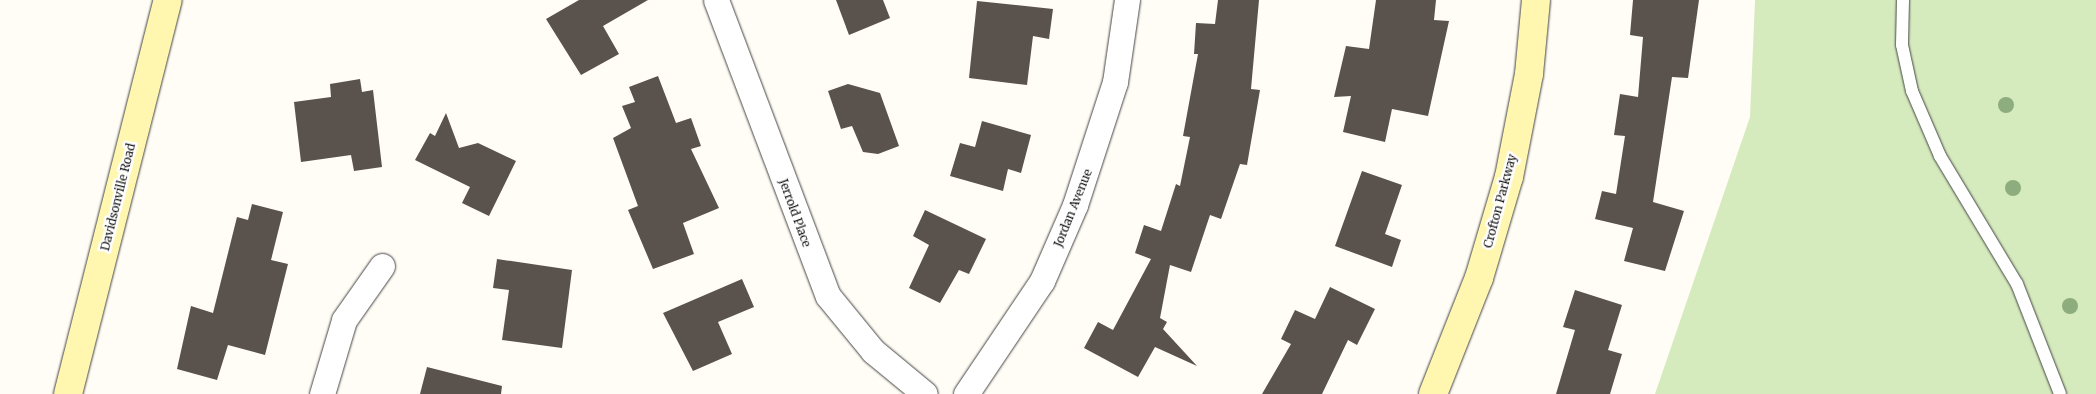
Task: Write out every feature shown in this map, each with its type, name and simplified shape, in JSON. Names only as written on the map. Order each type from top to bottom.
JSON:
[{"type":"street","name":"Davidsonville Road","points":[[68,394],[168,0]]},
{"type":"street","name":"Jerrold Place","points":[[716,0],[828,296],[873,351],[925,394]]},
{"type":"street","name":"Jordan Avenue","points":[[966,394],[1042,281],[1075,205],[1115,82],[1127,0]]},
{"type":"street","name":"Crofton Parkway","points":[[1433,394],[1479,278],[1508,177],[1529,74],[1536,0]]},
{"type":"street","points":[[322,394],[344,320],[382,266]]},
{"type":"lane","points":[[1903,0],[1902,45],[1912,91],[1940,156],[2017,284],[2060,394]]},
{"type":"green space","points":[[1755,0],[2096,0],[2096,394],[1655,394],[1750,117]]},
{"type":"building","points":[[579,0],[648,0],[603,26],[619,54],[581,75],[546,19]]},
{"type":"building","points":[[836,0],[883,0],[890,18],[849,35]]},
{"type":"building","points":[[1218,0],[1259,0],[1251,89],[1260,90],[1247,165],[1240,164],[1221,219],[1210,215],[1191,272],[1170,265],[1160,318],[1167,322],[1163,329],[1197,366],[1155,347],[1138,377],[1084,348],[1098,322],[1113,330],[1151,259],[1135,253],[1144,225],[1161,231],[1176,184],[1180,186],[1190,137],[1183,136],[1198,54],[1194,54],[1196,23],[1215,24]]},
{"type":"building","points":[[1376,0],[1436,0],[1434,20],[1449,21],[1428,116],[1392,109],[1385,142],[1343,132],[1351,96],[1334,97],[1346,46],[1369,49]]},
{"type":"building","points":[[1633,0],[1699,0],[1688,78],[1672,77],[1653,202],[1684,211],[1665,271],[1624,261],[1633,228],[1595,219],[1602,191],[1616,194],[1625,136],[1614,135],[1620,94],[1638,97],[1643,37],[1630,35]]},
{"type":"building","points":[[977,1],[1053,9],[1049,39],[1033,36],[1027,85],[969,78]]},
{"type":"building","points":[[658,76],[676,123],[691,118],[701,146],[691,149],[719,208],[683,223],[694,254],[653,269],[628,210],[638,206],[613,138],[631,128],[622,106],[635,102],[629,87]]},
{"type":"building","points":[[360,79],[362,92],[373,90],[382,167],[354,171],[351,155],[301,162],[294,102],[331,97],[330,84]]},
{"type":"building","points":[[848,84],[880,93],[899,146],[878,154],[863,152],[852,126],[841,129],[828,91]]},
{"type":"building","points":[[446,113],[459,148],[478,143],[516,161],[489,216],[462,203],[470,187],[415,160],[430,133],[435,136]]},
{"type":"building","points":[[982,121],[1031,135],[1021,173],[1008,169],[1003,191],[950,176],[960,143],[975,147]]},
{"type":"building","points":[[1362,171],[1402,185],[1385,234],[1401,240],[1392,267],[1335,246]]},
{"type":"building","points":[[252,204],[283,212],[271,260],[288,264],[265,355],[228,345],[217,380],[177,369],[191,306],[213,313],[237,217],[248,220]]},
{"type":"building","points":[[925,210],[986,239],[969,274],[959,270],[940,303],[909,288],[929,245],[913,236]]},
{"type":"building","points":[[497,259],[572,270],[562,348],[502,340],[509,290],[493,288]]},
{"type":"building","points":[[742,279],[754,307],[718,322],[732,354],[693,371],[663,313]]},
{"type":"building","points":[[1330,287],[1375,309],[1357,345],[1348,340],[1322,394],[1262,394],[1291,344],[1281,339],[1295,310],[1315,319]]},
{"type":"building","points":[[1575,290],[1622,305],[1608,350],[1622,354],[1610,394],[1556,394],[1575,330],[1563,327]]},
{"type":"building","points":[[427,367],[502,386],[501,394],[420,394]]}]
